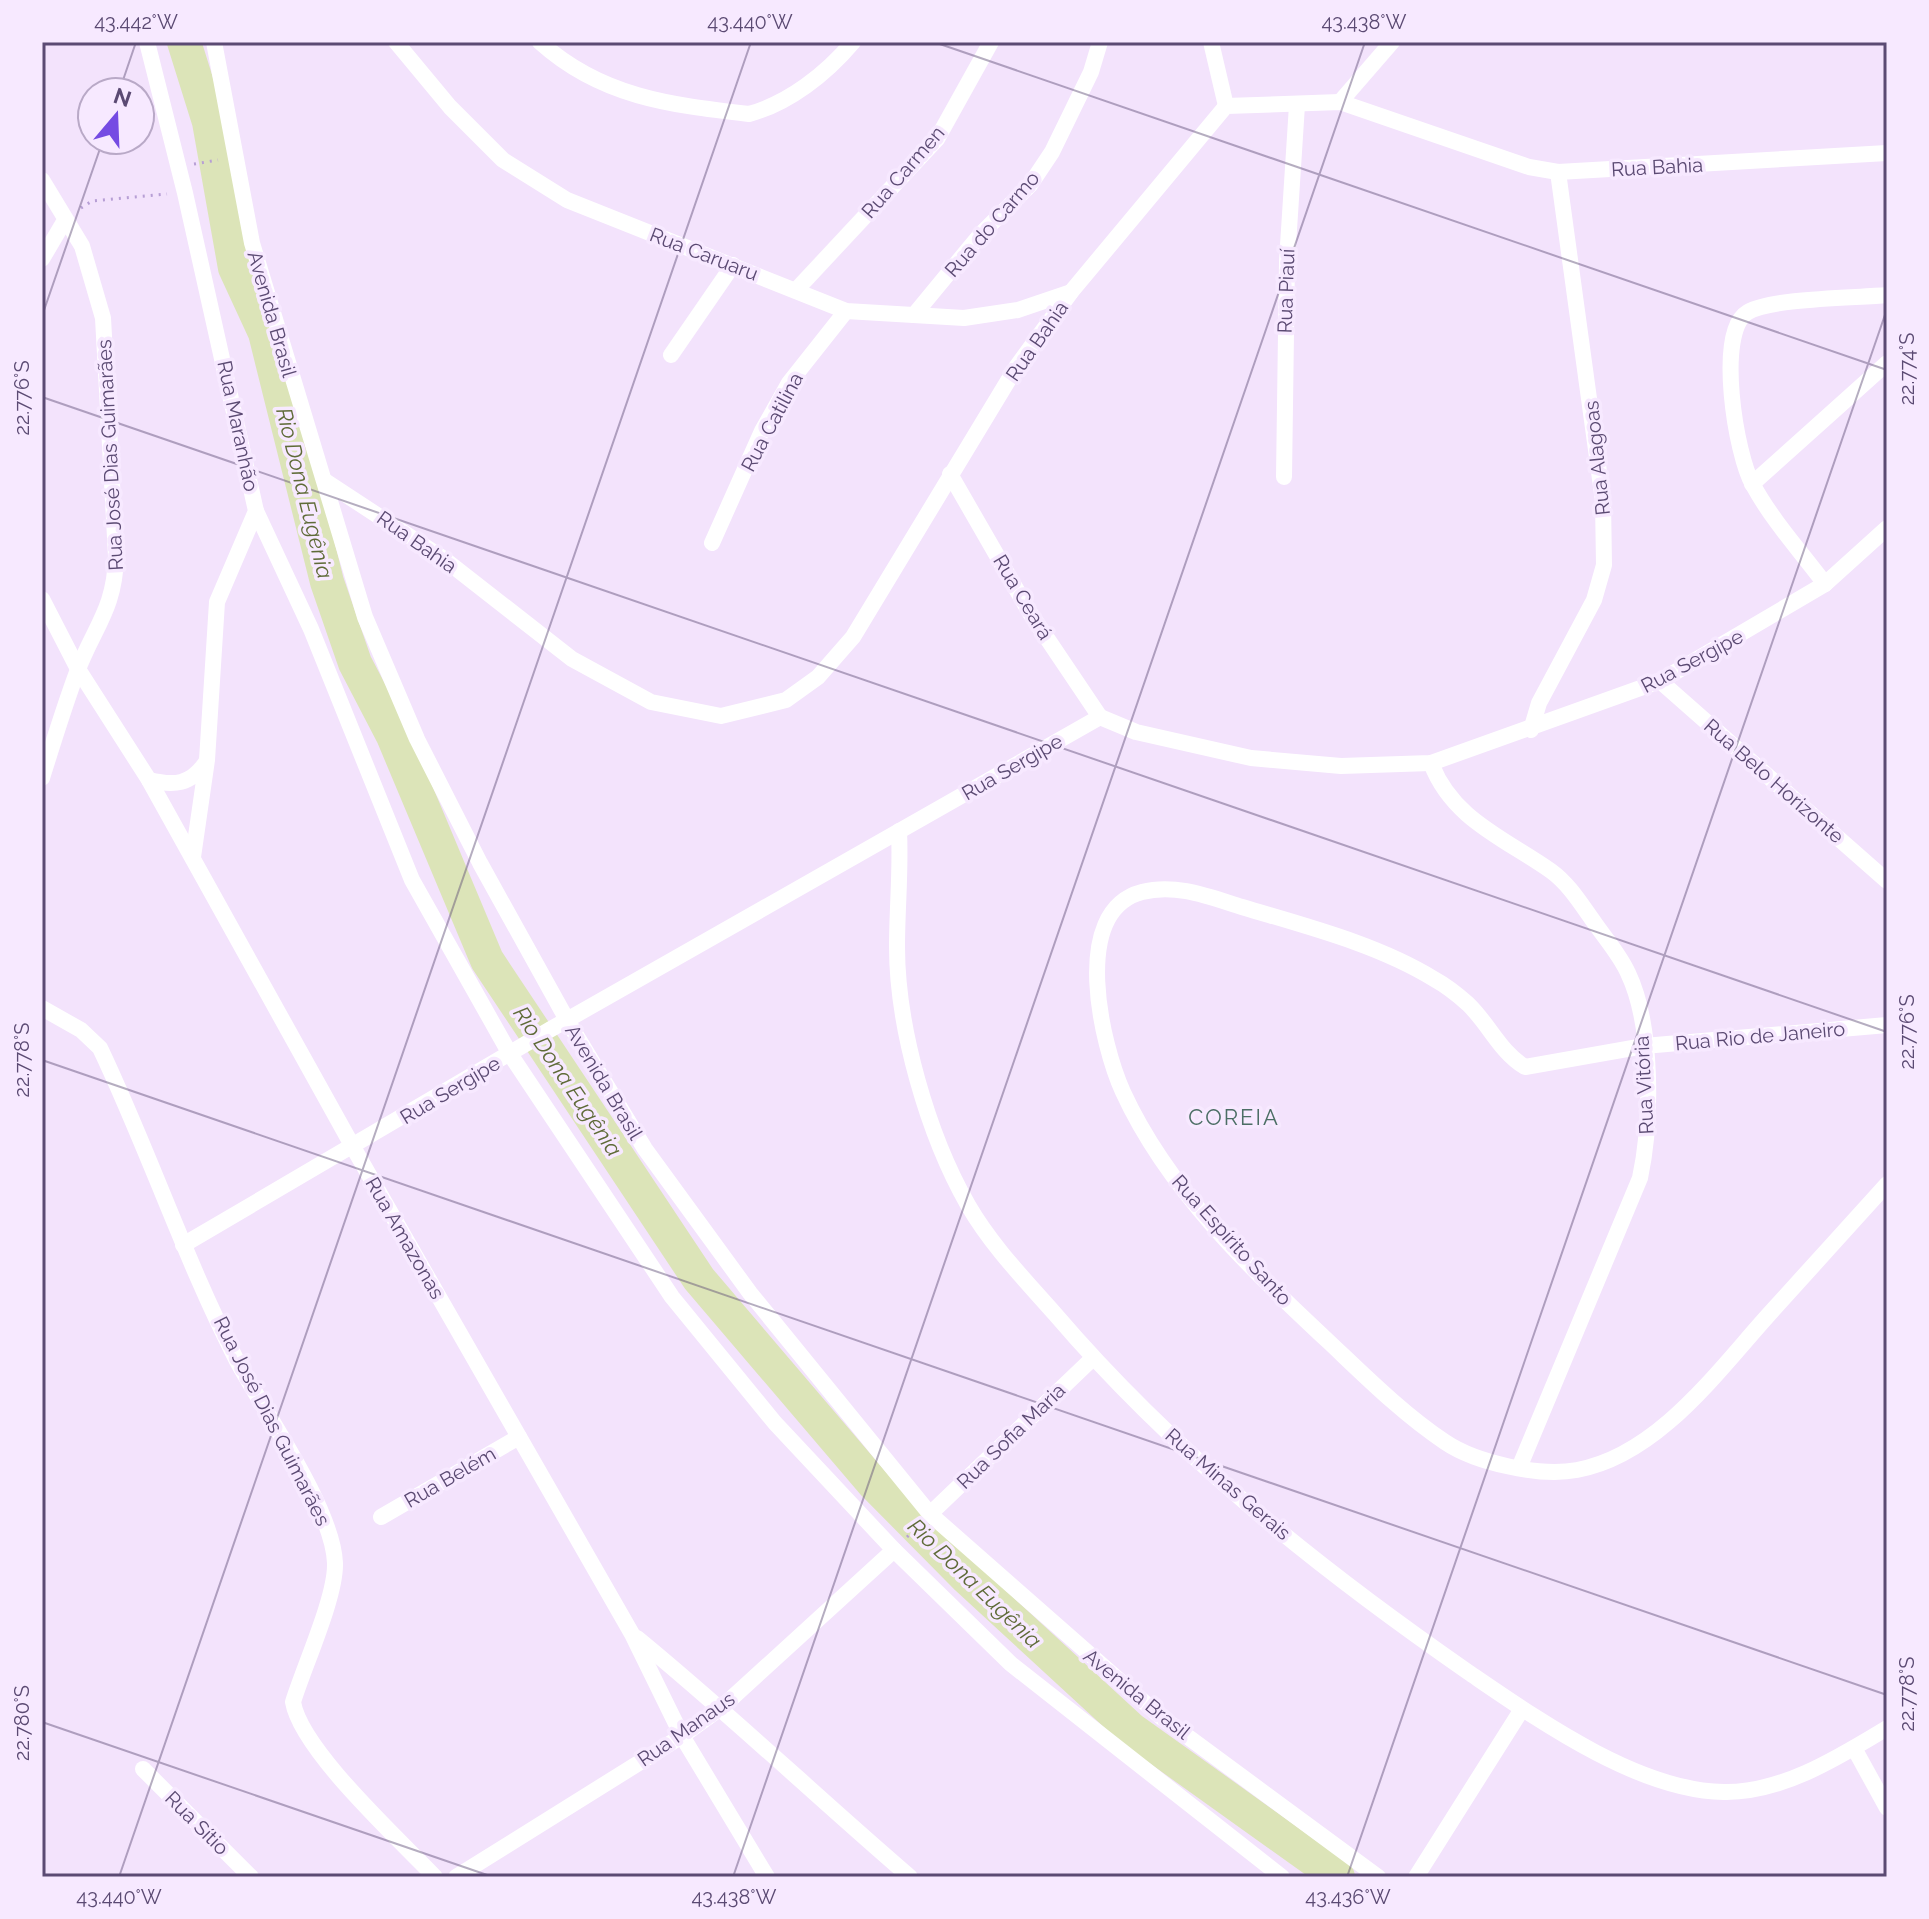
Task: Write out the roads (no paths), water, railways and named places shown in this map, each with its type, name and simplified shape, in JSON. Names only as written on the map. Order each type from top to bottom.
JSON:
[{"type":"street","name":"Rua Maranhão","points":[[147,42],[185,193],[256,511],[217,602],[207,760],[193,857]]},
{"type":"street","name":"Avenida Brasil","points":[[214,42],[255,257],[365,617],[417,739],[567,1020],[645,1149],[750,1293],[927,1518],[1161,1717],[1378,1877]]},
{"type":"street","name":"Rua Caruaru","points":[[396,42],[450,107],[503,160],[567,200],[798,288],[846,311],[964,318],[1018,310],[1071,292]]},
{"type":"street","points":[[540,42],[584,76],[614,90],[749,114],[770,108],[792,95],[839,59],[853,42]]},
{"type":"street","name":"Rua Carmen","points":[[798,288],[937,139],[991,42]]},
{"type":"street","name":"Rua do Carmo","points":[[914,315],[980,235],[1030,185],[1059,138],[1091,72],[1100,42]]},
{"type":"street","points":[[1211,42],[1226,106]]},
{"type":"street","points":[[1340,102],[1392,42]]},
{"type":"street","name":"Rua Bahia","points":[[325,481],[444,559],[572,659],[651,702],[721,716],[786,700],[818,677],[853,637],[1017,366],[1071,292],[1226,106],[1340,102],[1529,167],[1558,172],[1887,153]]},
{"type":"street","name":"Rua Piauí","points":[[1284,477],[1287,261],[1297,105]]},
{"type":"street","name":"Rua Alagoas","points":[[1531,730],[1539,703],[1594,600],[1604,565],[1603,501],[1558,172]]},
{"type":"street","name":"Rua José Dias Guimarães","points":[[42,180],[82,246],[103,318],[116,556],[116,582],[106,615],[78,669],[42,778]]},
{"type":"street","points":[[42,259],[65,220]]},
{"type":"street","points":[[671,355],[733,265]]},
{"type":"street","points":[[1825,584],[1752,484],[1737,442],[1730,338],[1739,319],[1750,310],[1777,304],[1887,295]]},
{"type":"street","name":"Rua Catilina","points":[[712,543],[762,431],[789,383],[846,311]]},
{"type":"street","points":[[1752,484],[1887,363]]},
{"type":"street","name":"Rua Ceará","points":[[950,474],[1030,613],[1100,717]]},
{"type":"street","points":[[256,511],[311,629],[412,880],[515,1051],[672,1297],[775,1423],[1011,1664],[1282,1877]]},
{"type":"street","name":"Rua Sergipe","points":[[183,1245],[551,1029],[1100,717],[1136,732],[1251,758],[1341,766],[1431,763],[1531,730],[1660,681],[1825,584],[1887,528]]},
{"type":"street","name":"Rua Amazonas","points":[[42,599],[78,669],[149,780],[193,857],[353,1147],[632,1634],[682,1736],[767,1877]]},
{"type":"street","name":"Rua Belo Horizonte","points":[[1660,681],[1887,881]]},
{"type":"street","points":[[149,780],[169,785],[182,783],[200,772],[207,760]]},
{"type":"street","name":"Rua Vitória","points":[[1431,763],[1452,803],[1554,873],[1574,893],[1627,971],[1637,997],[1644,1046],[1649,1139],[1640,1178],[1519,1468]]},
{"type":"street","name":"Rua Minas Gerais","points":[[899,831],[897,949],[903,1010],[940,1147],[969,1207],[1018,1272],[1093,1358],[1191,1456],[1323,1567],[1522,1709],[1619,1763],[1672,1783],[1724,1792],[1784,1782],[1887,1728]]},
{"type":"street","name":"Rua Espírito Santo","points":[[1540,1066],[1525,1067],[1512,1060],[1469,1005],[1433,978],[1381,953],[1252,910],[1183,889],[1140,892],[1118,906],[1105,927],[1097,971],[1101,1031],[1124,1092],[1176,1180],[1235,1249],[1367,1378],[1447,1444],[1485,1461],[1519,1468],[1571,1471],[1608,1463],[1654,1433],[1707,1383],[1887,1184]]},
{"type":"street","name":"Rua José Dias Guimarães","points":[[42,1008],[81,1030],[100,1048],[183,1245],[237,1361],[329,1531],[335,1564],[329,1595],[293,1702],[296,1719],[336,1771],[435,1877]]},
{"type":"street","name":"Rua Rio de Janeiro","points":[[1540,1066],[1644,1046],[1887,1025]]},
{"type":"street","name":"Rua Sofia Maria","points":[[927,1518],[1093,1358]]},
{"type":"street","name":"Rua Belém","points":[[381,1517],[519,1437]]},
{"type":"street","name":"Rua Manaus","points":[[456,1877],[682,1736],[722,1707],[898,1546]]},
{"type":"street","points":[[632,1634],[722,1707],[786,1770],[910,1877]]},
{"type":"street","points":[[1416,1877],[1522,1709]]},
{"type":"street","points":[[1854,1748],[1887,1808]]},
{"type":"street","name":"Rua Sítio","points":[[143,1769],[251,1877]]},
{"type":"waterway","name":"Rio Dona Eugênia","points":[[184,42],[209,122],[235,268],[265,333],[327,582],[355,663],[393,736],[487,960],[699,1279],[873,1483],[967,1578],[1131,1729],[1338,1877]]},
{"type":"district","name":"COREIA","points":[[1234,1117]]}]
